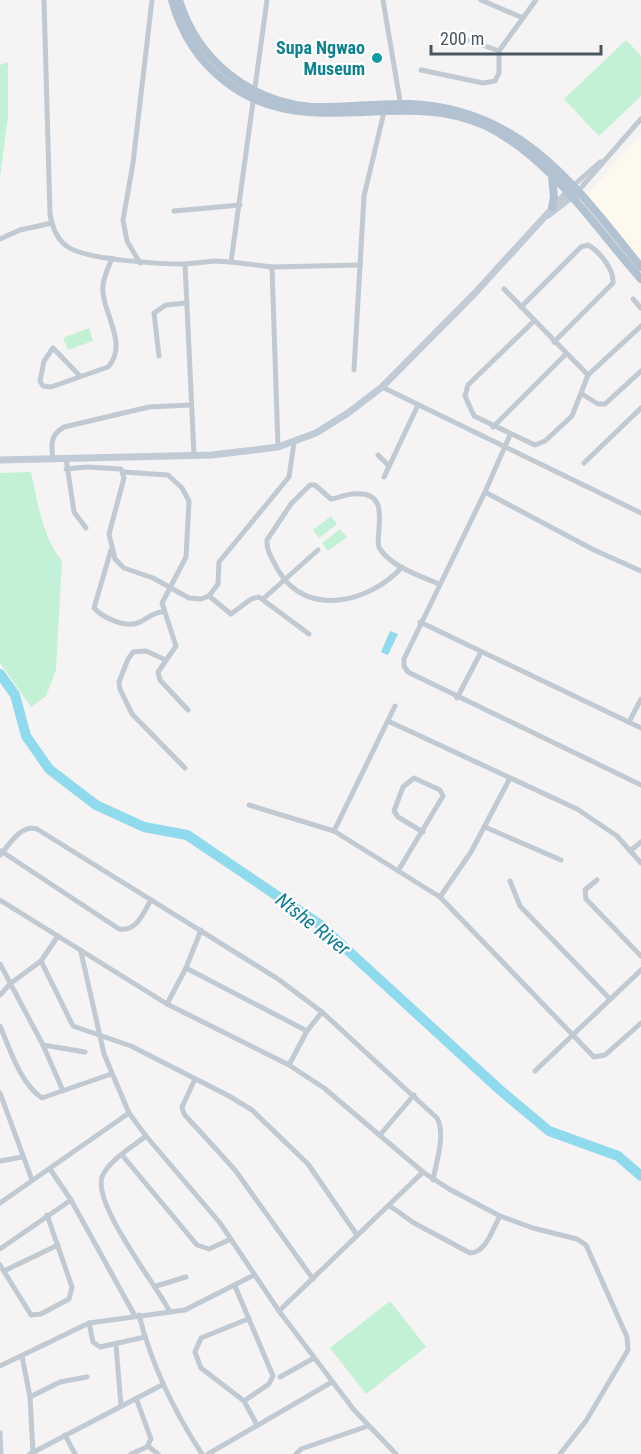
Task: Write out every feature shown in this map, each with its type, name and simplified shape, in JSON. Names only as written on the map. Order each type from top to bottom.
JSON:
[{"type":"main road","points":[[172,0],[182,28],[205,63],[226,83],[285,111],[310,114],[384,112],[401,108],[446,114],[484,126],[520,147],[552,176],[641,279]]},
{"type":"main road","points":[[179,0],[187,24],[200,47],[223,70],[255,96],[311,107],[450,109],[489,121],[528,144],[576,188],[641,267]]},
{"type":"main road","points":[[552,176],[554,197],[552,207]]},
{"type":"street","points":[[44,0],[52,223],[61,241],[69,248],[140,263],[185,264],[215,261],[272,267],[360,265]]},
{"type":"street","points":[[140,263],[127,241],[123,220],[133,163],[152,0]]},
{"type":"street","points":[[231,262],[267,0]]},
{"type":"street","points":[[383,0],[401,108]]},
{"type":"street","points":[[481,0],[500,3],[523,18]]},
{"type":"street","points":[[421,70],[490,83],[495,81],[500,73],[499,51],[536,0]]},
{"type":"street","points":[[457,36],[499,51]]},
{"type":"street","points":[[354,370],[364,196],[384,112]]},
{"type":"street","points":[[0,460],[194,456],[278,447],[294,443],[330,425],[382,387],[641,119]]},
{"type":"street","points":[[546,216],[552,207],[569,195]]},
{"type":"street","points":[[174,211],[240,205]]},
{"type":"street","points":[[0,238],[20,230],[52,223]]},
{"type":"street","points":[[521,307],[581,247],[588,245],[594,248],[611,270],[613,283],[554,342]]},
{"type":"street","points":[[80,376],[53,348],[44,362],[40,381],[43,386],[51,387],[108,367],[115,357],[116,346],[102,286],[112,258]]},
{"type":"street","points":[[185,264],[194,456]]},
{"type":"street","points":[[272,267],[278,447]]},
{"type":"street","points":[[504,289],[588,375]]},
{"type":"street","points":[[633,299],[641,308]]},
{"type":"street","points":[[159,356],[154,313],[166,305],[187,303]]},
{"type":"street","points":[[534,321],[466,388],[465,396],[474,416],[531,445],[545,441],[572,416],[588,375],[641,326]]},
{"type":"street","points":[[493,426],[566,354]]},
{"type":"street","points":[[582,394],[598,404],[605,404],[641,371]]},
{"type":"street","points":[[382,387],[641,513]]},
{"type":"street","points":[[54,459],[51,440],[57,431],[64,427],[149,407],[191,405]]},
{"type":"street","points":[[384,477],[418,405]]},
{"type":"street","points":[[584,463],[641,408]]},
{"type":"street","points":[[510,435],[486,492],[420,622],[404,659],[404,666],[408,672],[457,698],[641,785]]},
{"type":"street","points":[[123,472],[124,478],[109,534],[119,565],[171,586],[189,598],[201,599],[209,596],[218,584],[219,562],[290,477],[294,443]]},
{"type":"street","points":[[378,455],[389,466]]},
{"type":"street","points":[[66,458],[74,512],[86,528]]},
{"type":"street","points":[[66,469],[98,467],[118,468],[123,472],[168,474],[188,496],[186,557],[162,603],[163,612],[176,646],[159,668],[158,676],[188,710]]},
{"type":"street","points":[[402,567],[384,584],[367,594],[334,601],[304,595],[283,580],[268,552],[267,540],[291,504],[310,485],[315,485],[331,499],[354,493],[366,495],[375,501],[381,522],[377,540],[378,547],[402,567],[439,584]]},
{"type":"street","points":[[486,492],[594,550],[641,571]]},
{"type":"street","points":[[112,549],[94,608],[102,615],[119,622],[136,624],[156,612],[163,612]]},
{"type":"street","points":[[263,600],[318,550]]},
{"type":"street","points":[[209,596],[228,614],[255,597],[263,600],[309,634]]},
{"type":"street","points":[[420,622],[641,728]]},
{"type":"street","points":[[166,660],[146,651],[133,652],[119,682],[120,689],[132,714],[185,768]]},
{"type":"street","points":[[457,698],[481,652]]},
{"type":"street","points":[[629,722],[641,699]]},
{"type":"street","points":[[334,831],[395,706]]},
{"type":"street","points":[[388,721],[596,820],[641,863]]},
{"type":"street","points":[[398,871],[423,832],[443,796],[440,790],[414,778],[403,787],[394,811],[398,817],[423,832]]},
{"type":"street","points":[[440,897],[485,827],[509,780]]},
{"type":"street","points":[[249,806],[334,831],[440,897],[590,1054],[598,1058],[605,1055],[641,1023]]},
{"type":"street","points":[[485,827],[561,860]]},
{"type":"street","points":[[151,900],[135,926],[130,929],[119,929],[1,852],[23,830],[33,828],[246,957],[322,1012],[414,1095],[440,1123],[433,1180]]},
{"type":"street","points":[[630,851],[641,842]]},
{"type":"street","points":[[597,880],[585,890],[586,899],[641,957]]},
{"type":"street","points":[[510,881],[520,906],[610,999]]},
{"type":"street","points":[[0,900],[167,1004],[289,1065],[331,1094],[433,1180],[500,1216],[584,1244],[590,1251],[627,1339],[628,1350],[586,1421],[560,1454]]},
{"type":"street","points":[[167,1004],[186,968],[201,930]]},
{"type":"street","points":[[0,995],[11,982],[40,961],[58,936]]},
{"type":"street","points":[[81,952],[99,1035],[111,1074],[129,1113],[210,1210],[279,1311],[332,1382],[368,1426],[396,1454]]},
{"type":"street","points":[[40,961],[69,1021],[77,1029],[130,1046],[252,1110],[308,1164],[357,1235]]},
{"type":"street","points":[[0,964],[43,1045],[63,1091]]},
{"type":"street","points":[[186,968],[307,1031]]},
{"type":"street","points":[[535,1071],[641,970]]},
{"type":"street","points":[[289,1065],[307,1031],[322,1012]]},
{"type":"street","points":[[0,1026],[17,1065],[36,1094],[46,1098],[111,1074]]},
{"type":"street","points":[[43,1045],[85,1053]]},
{"type":"street","points":[[195,1079],[183,1107],[184,1114],[235,1170],[313,1278]]},
{"type":"street","points":[[0,1093],[1,1101],[32,1180]]},
{"type":"street","points":[[380,1135],[414,1095]]},
{"type":"street","points":[[0,1203],[129,1113]]},
{"type":"street","points":[[146,1136],[105,1172],[100,1191],[125,1239],[170,1312]]},
{"type":"street","points":[[122,1155],[199,1247],[209,1249],[231,1239]]},
{"type":"street","points":[[0,1161],[22,1157]]},
{"type":"street","points":[[50,1169],[71,1200],[137,1316],[162,1385],[180,1422],[202,1454]]},
{"type":"street","points":[[279,1311],[423,1172]]},
{"type":"street","points":[[0,1249],[71,1200]]},
{"type":"street","points":[[390,1206],[414,1223],[470,1253],[477,1252],[483,1247],[500,1216]]},
{"type":"street","points":[[47,1215],[58,1245],[73,1292],[69,1299],[35,1316],[29,1313],[2,1268],[58,1245]]},
{"type":"street","points":[[0,1366],[89,1323],[192,1307],[254,1275]]},
{"type":"street","points":[[156,1286],[186,1277]]},
{"type":"street","points":[[235,1286],[273,1378],[244,1401]]},
{"type":"street","points":[[248,1319],[201,1338],[195,1352],[201,1368],[244,1401],[257,1425]]},
{"type":"street","points":[[89,1323],[95,1344],[100,1347],[116,1346],[145,1337]]},
{"type":"street","points":[[116,1346],[121,1406]]},
{"type":"street","points":[[22,1356],[30,1397],[32,1453],[162,1385]]},
{"type":"street","points":[[280,1377],[314,1358]]},
{"type":"street","points":[[30,1397],[60,1382],[87,1377]]},
{"type":"street","points":[[208,1454],[332,1382]]},
{"type":"street","points":[[136,1398],[150,1433],[148,1446]]},
{"type":"street","points":[[296,1454],[301,1449],[368,1426]]},
{"type":"street","points":[[0,1433],[1,1454]]},
{"type":"street","points":[[66,1435],[75,1454]]},
{"type":"street","points":[[131,1454],[148,1446]]},
{"type":"street","points":[[148,1446],[158,1454]]},
{"type":"shaded area","points":[[641,133],[641,267],[585,198]]},
{"type":"green space","points":[[626,40],[641,56],[641,96],[599,136],[564,99]]},
{"type":"green space","points":[[8,62],[8,116],[0,177],[0,65]]},
{"type":"green space","points":[[89,328],[93,341],[68,350],[63,338]]},
{"type":"green space","points":[[31,472],[45,530],[55,552],[62,561],[56,670],[46,696],[31,707],[0,663],[0,473]]},
{"type":"green space","points":[[331,516],[337,524],[319,538],[313,530]]},
{"type":"green space","points":[[340,529],[347,537],[328,551],[322,543]]},
{"type":"green space","points":[[390,1301],[426,1347],[366,1394],[330,1348]]},
{"type":"water","points":[[390,631],[398,634],[388,655],[381,652]]},
{"type":"waterway","name":"Ntshe River","points":[[0,674],[15,695],[26,736],[49,769],[96,805],[144,827],[187,835],[319,924],[500,1090],[549,1131],[618,1156],[641,1176]]},
{"type":"place","name":"Supa Ngwao Museum","points":[[377,58]]}]
